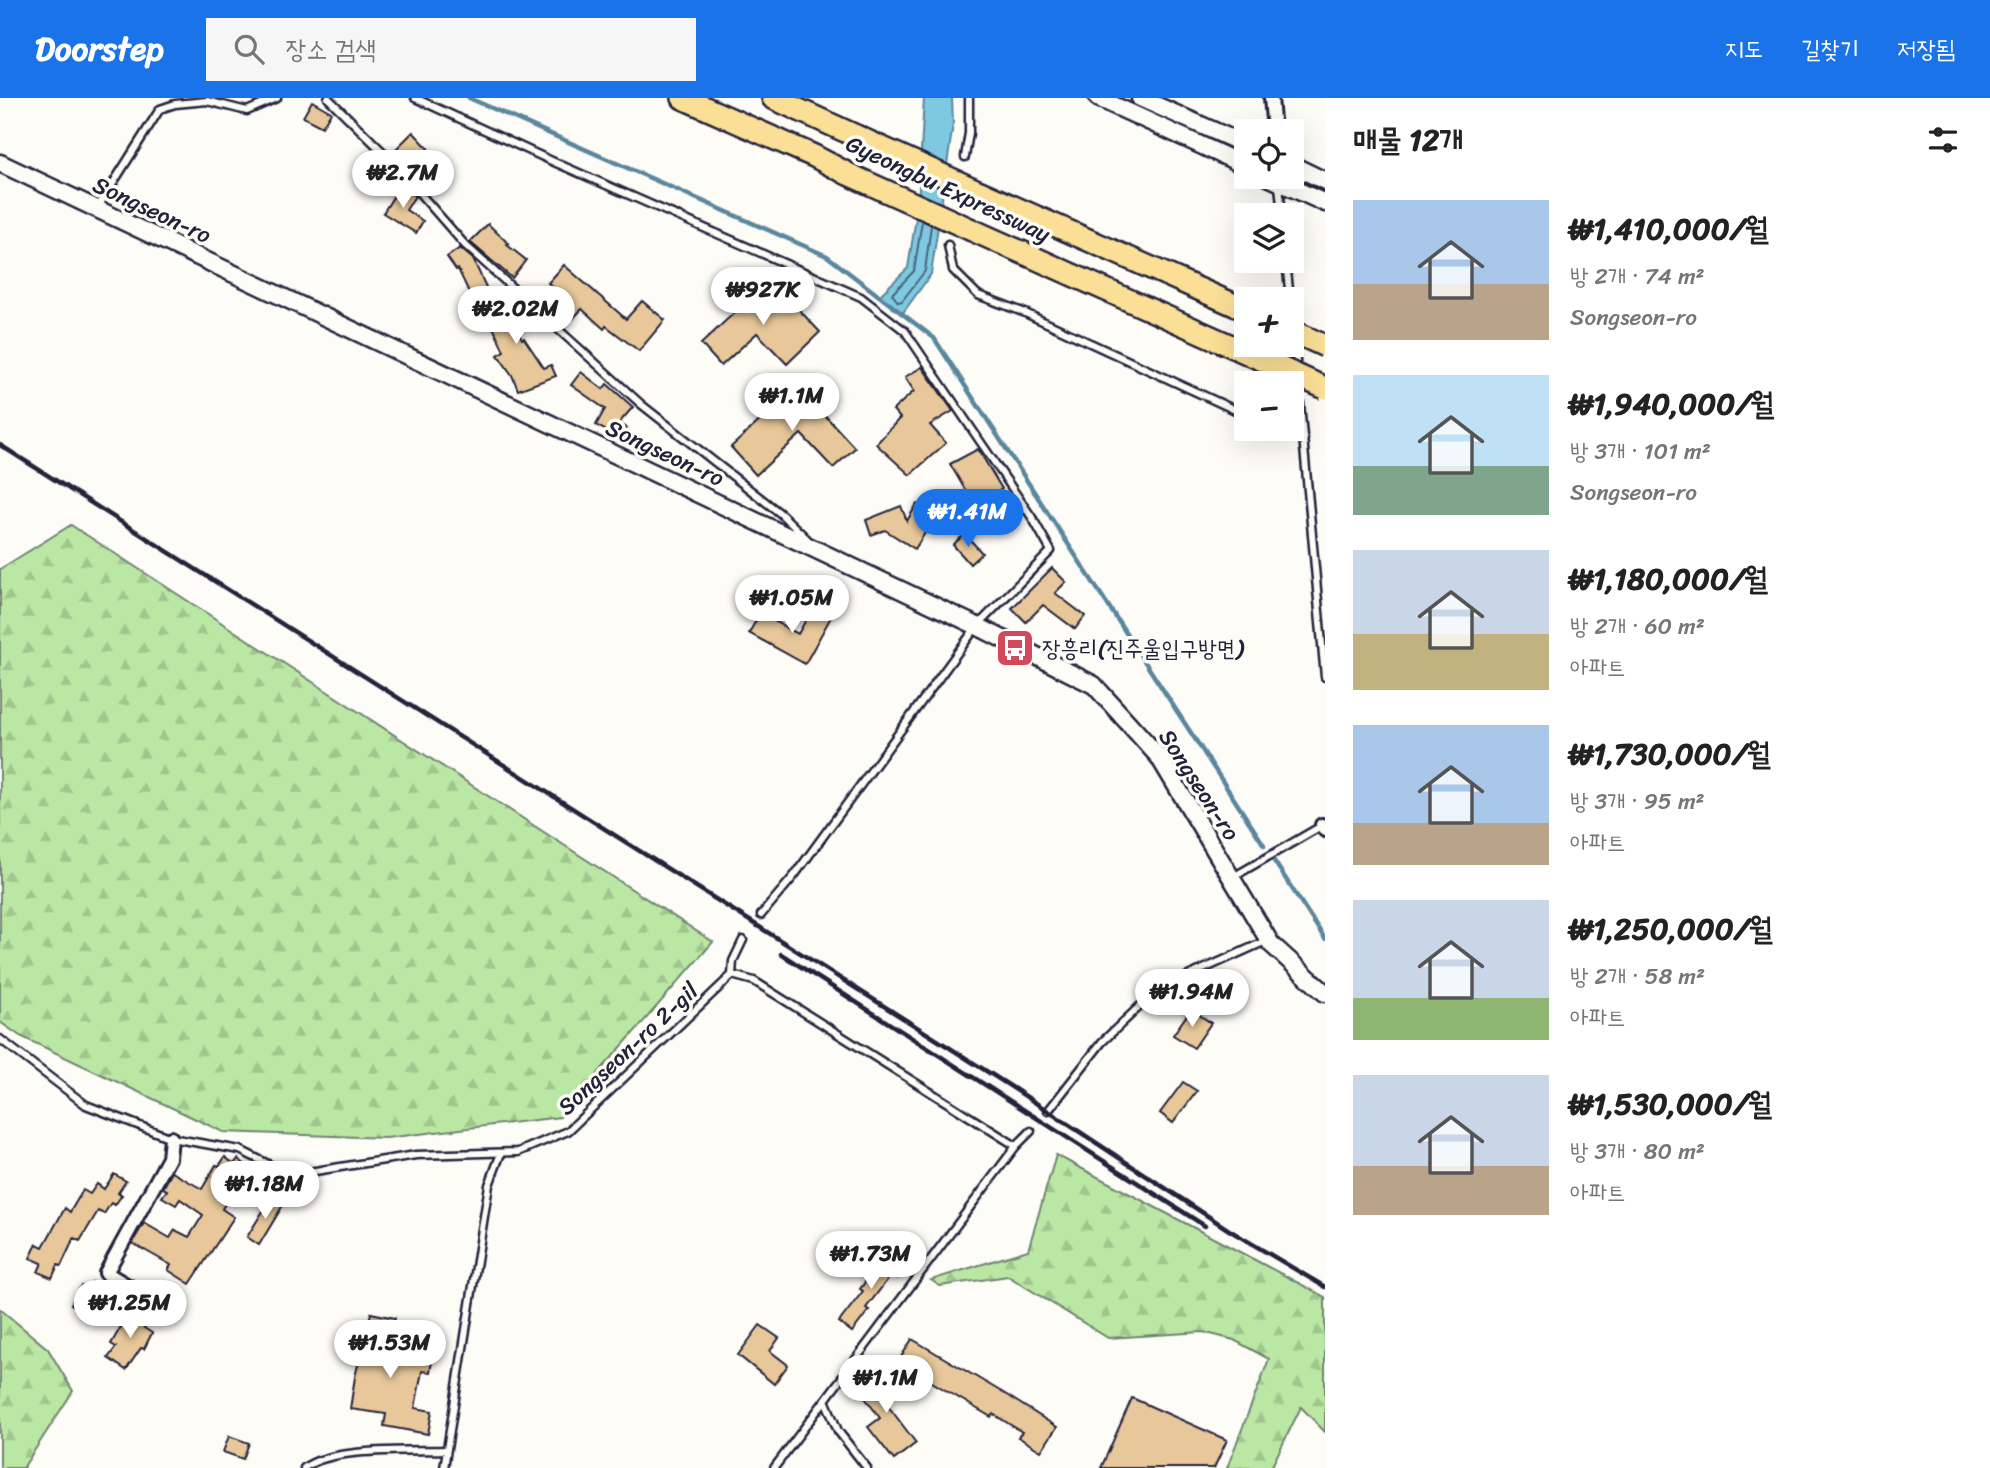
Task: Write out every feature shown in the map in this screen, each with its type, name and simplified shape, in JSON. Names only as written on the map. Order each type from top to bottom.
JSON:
[{"type":"highway","name":"Gyeongbu Expressway","points":[[683,98],[1325,388]]},
{"type":"highway","name":"Gyeongbu Expressway","points":[[773,98],[1234,305]]},
{"type":"highway","points":[[1304,335],[1325,346]]},
{"type":"street","points":[[1098,98],[1234,160]]},
{"type":"street","points":[[1140,98],[1234,140]]},
{"type":"street","points":[[1271,98],[1273,119]]},
{"type":"street","name":"Songseon-ro","points":[[0,163],[977,626],[1094,685],[1159,757],[1268,940],[1325,993]]},
{"type":"street","points":[[1304,171],[1325,181]]},
{"type":"street","points":[[1297,189],[1325,203]]},
{"type":"street","points":[[153,1301],[106,1273],[169,1158],[171,1138]]},
{"type":"lane","points":[[97,209],[160,110],[175,104],[207,101],[247,111],[277,98]]},
{"type":"lane","points":[[328,98],[387,156],[465,245],[642,405],[781,514],[822,553]]},
{"type":"lane","points":[[415,98],[861,297],[905,331],[1033,520],[1051,551],[977,626],[794,876],[761,915]]},
{"type":"lane","points":[[965,157],[969,133],[969,98]]},
{"type":"lane","points":[[948,244],[953,270],[978,295],[1023,312],[1234,409]]},
{"type":"lane","points":[[1304,439],[1325,677]]},
{"type":"lane","name":"Songseon-ro","points":[[1231,878],[1324,826]]},
{"type":"lane","name":"Songseon-ro 2-gil","points":[[0,1039],[86,1105],[171,1138],[240,1150],[289,1175],[416,1155],[518,1152],[568,1131],[732,975],[733,961],[743,940]]},
{"type":"lane","points":[[1048,1111],[1102,1042],[1157,990],[1268,940]]},
{"type":"lane","points":[[732,975],[754,981],[1016,1146]]},
{"type":"lane","points":[[774,1468],[1016,1146],[1031,1131]]},
{"type":"lane","points":[[444,1468],[489,1185],[501,1153]]},
{"type":"lane","points":[[826,1402],[838,1431],[867,1468]]},
{"type":"lane","points":[[304,1468],[310,1463],[344,1454],[446,1450]]},
{"type":"green space","points":[[71,525],[713,942],[560,1117],[386,1138],[223,1132],[20,1036],[0,1022],[0,569]]},
{"type":"green space","points":[[1056,1155],[1325,1297],[1325,1432],[1301,1407],[1271,1468],[1227,1468],[1269,1359],[1234,1340],[1203,1332],[1108,1338],[1008,1276],[940,1286],[931,1280],[1028,1250]]},
{"type":"green space","points":[[0,1309],[48,1349],[73,1391],[23,1468],[0,1468]]},
{"type":"water","points":[[924,98],[952,98],[953,124],[931,274],[902,314],[879,296],[908,268],[918,205]]},
{"type":"building","points":[[312,101],[331,112],[322,127],[303,117]]},
{"type":"building","points":[[413,132],[428,148],[412,164],[396,149]]},
{"type":"building","points":[[400,186],[415,196],[406,210],[423,221],[416,233],[383,213]]},
{"type":"building","points":[[488,224],[509,244],[507,245],[526,260],[512,278],[470,242]]},
{"type":"building","points":[[460,248],[473,259],[491,298],[475,305],[458,269],[456,270],[447,257]]},
{"type":"building","points":[[564,265],[626,319],[642,301],[665,320],[639,351],[606,326],[604,329],[582,309],[566,326],[556,317],[570,302],[548,283]]},
{"type":"building","points":[[770,279],[820,332],[787,364],[757,333],[721,366],[701,344]]},
{"type":"building","points":[[505,289],[517,300],[507,308],[522,339],[524,338],[544,368],[551,365],[556,376],[518,390],[512,375],[498,355],[504,351],[492,325],[500,321],[486,304]]},
{"type":"building","points":[[922,367],[953,411],[930,425],[946,443],[910,475],[876,444],[900,418],[893,410],[914,391],[905,377]]},
{"type":"building","points":[[581,372],[603,389],[607,384],[633,407],[619,423],[627,428],[621,439],[596,425],[605,409],[571,385]]},
{"type":"building","points":[[798,386],[855,448],[833,468],[801,434],[756,475],[731,447]]},
{"type":"building","points":[[978,449],[1002,489],[974,505],[950,464]]},
{"type":"building","points":[[917,504],[936,515],[915,549],[885,530],[871,535],[866,520],[901,506],[907,521]]},
{"type":"building","points":[[965,534],[982,553],[970,564],[953,545]]},
{"type":"building","points":[[1052,568],[1066,582],[1055,593],[1085,616],[1075,629],[1043,605],[1026,622],[1012,608]]},
{"type":"building","points":[[813,607],[831,617],[805,664],[749,633],[760,613],[798,634]]},
{"type":"building","points":[[1191,1009],[1211,1023],[1194,1048],[1173,1035]]},
{"type":"building","points":[[1183,1082],[1197,1091],[1173,1123],[1160,1113]]},
{"type":"building","points":[[225,1157],[234,1164],[238,1159],[247,1166],[222,1209],[234,1217],[190,1284],[168,1270],[171,1265],[132,1243],[144,1223],[170,1238],[175,1230],[189,1237],[203,1215],[180,1199],[176,1205],[162,1197],[167,1190],[163,1188],[172,1172],[202,1189],[216,1165],[219,1166]]},
{"type":"building","points":[[114,1174],[126,1181],[118,1193],[122,1195],[115,1205],[111,1203],[104,1214],[98,1211],[80,1241],[74,1238],[61,1266],[58,1265],[52,1278],[38,1272],[42,1263],[30,1258],[37,1244],[43,1247],[65,1208],[70,1212],[83,1190],[90,1194],[97,1184],[104,1189]]},
{"type":"building","points":[[271,1198],[283,1205],[259,1245],[247,1237]]},
{"type":"building","points":[[886,1253],[905,1267],[897,1278],[892,1274],[866,1308],[869,1310],[852,1332],[839,1322],[863,1291],[860,1289]]},
{"type":"building","points":[[92,1282],[105,1289],[98,1300],[103,1303],[95,1317],[71,1304],[81,1286],[87,1289]]},
{"type":"building","points":[[140,1311],[150,1316],[144,1328],[152,1333],[144,1349],[141,1348],[126,1370],[108,1358],[116,1347],[111,1344],[127,1316],[134,1320]]},
{"type":"building","points":[[371,1313],[395,1318],[388,1350],[433,1357],[430,1372],[422,1371],[415,1408],[432,1411],[428,1434],[384,1426],[386,1414],[350,1409]]},
{"type":"building","points":[[760,1325],[779,1338],[770,1351],[788,1365],[774,1384],[738,1355]]},
{"type":"building","points":[[912,1339],[1057,1427],[1041,1451],[1018,1437],[1022,1432],[993,1414],[991,1417],[898,1362]]},
{"type":"building","points":[[879,1371],[887,1381],[891,1373],[901,1386],[883,1399],[916,1443],[894,1460],[868,1427],[880,1418],[857,1387]]},
{"type":"building","points":[[1132,1398],[1227,1440],[1214,1468],[1101,1468]]},
{"type":"building","points":[[229,1436],[249,1443],[243,1459],[223,1452]]},
{"type":"waterway","points":[[469,98],[827,256],[934,338],[1264,845]]},
{"type":"waterway","points":[[1272,858],[1325,939]]},
{"type":"railway","points":[[0,445],[1013,1088],[1229,1230],[1325,1287]]},
{"type":"railway","points":[[781,954],[1205,1226]]},
{"type":"place","name":"장흥리(진주울입구방면)","points":[[1015,648]]}]
